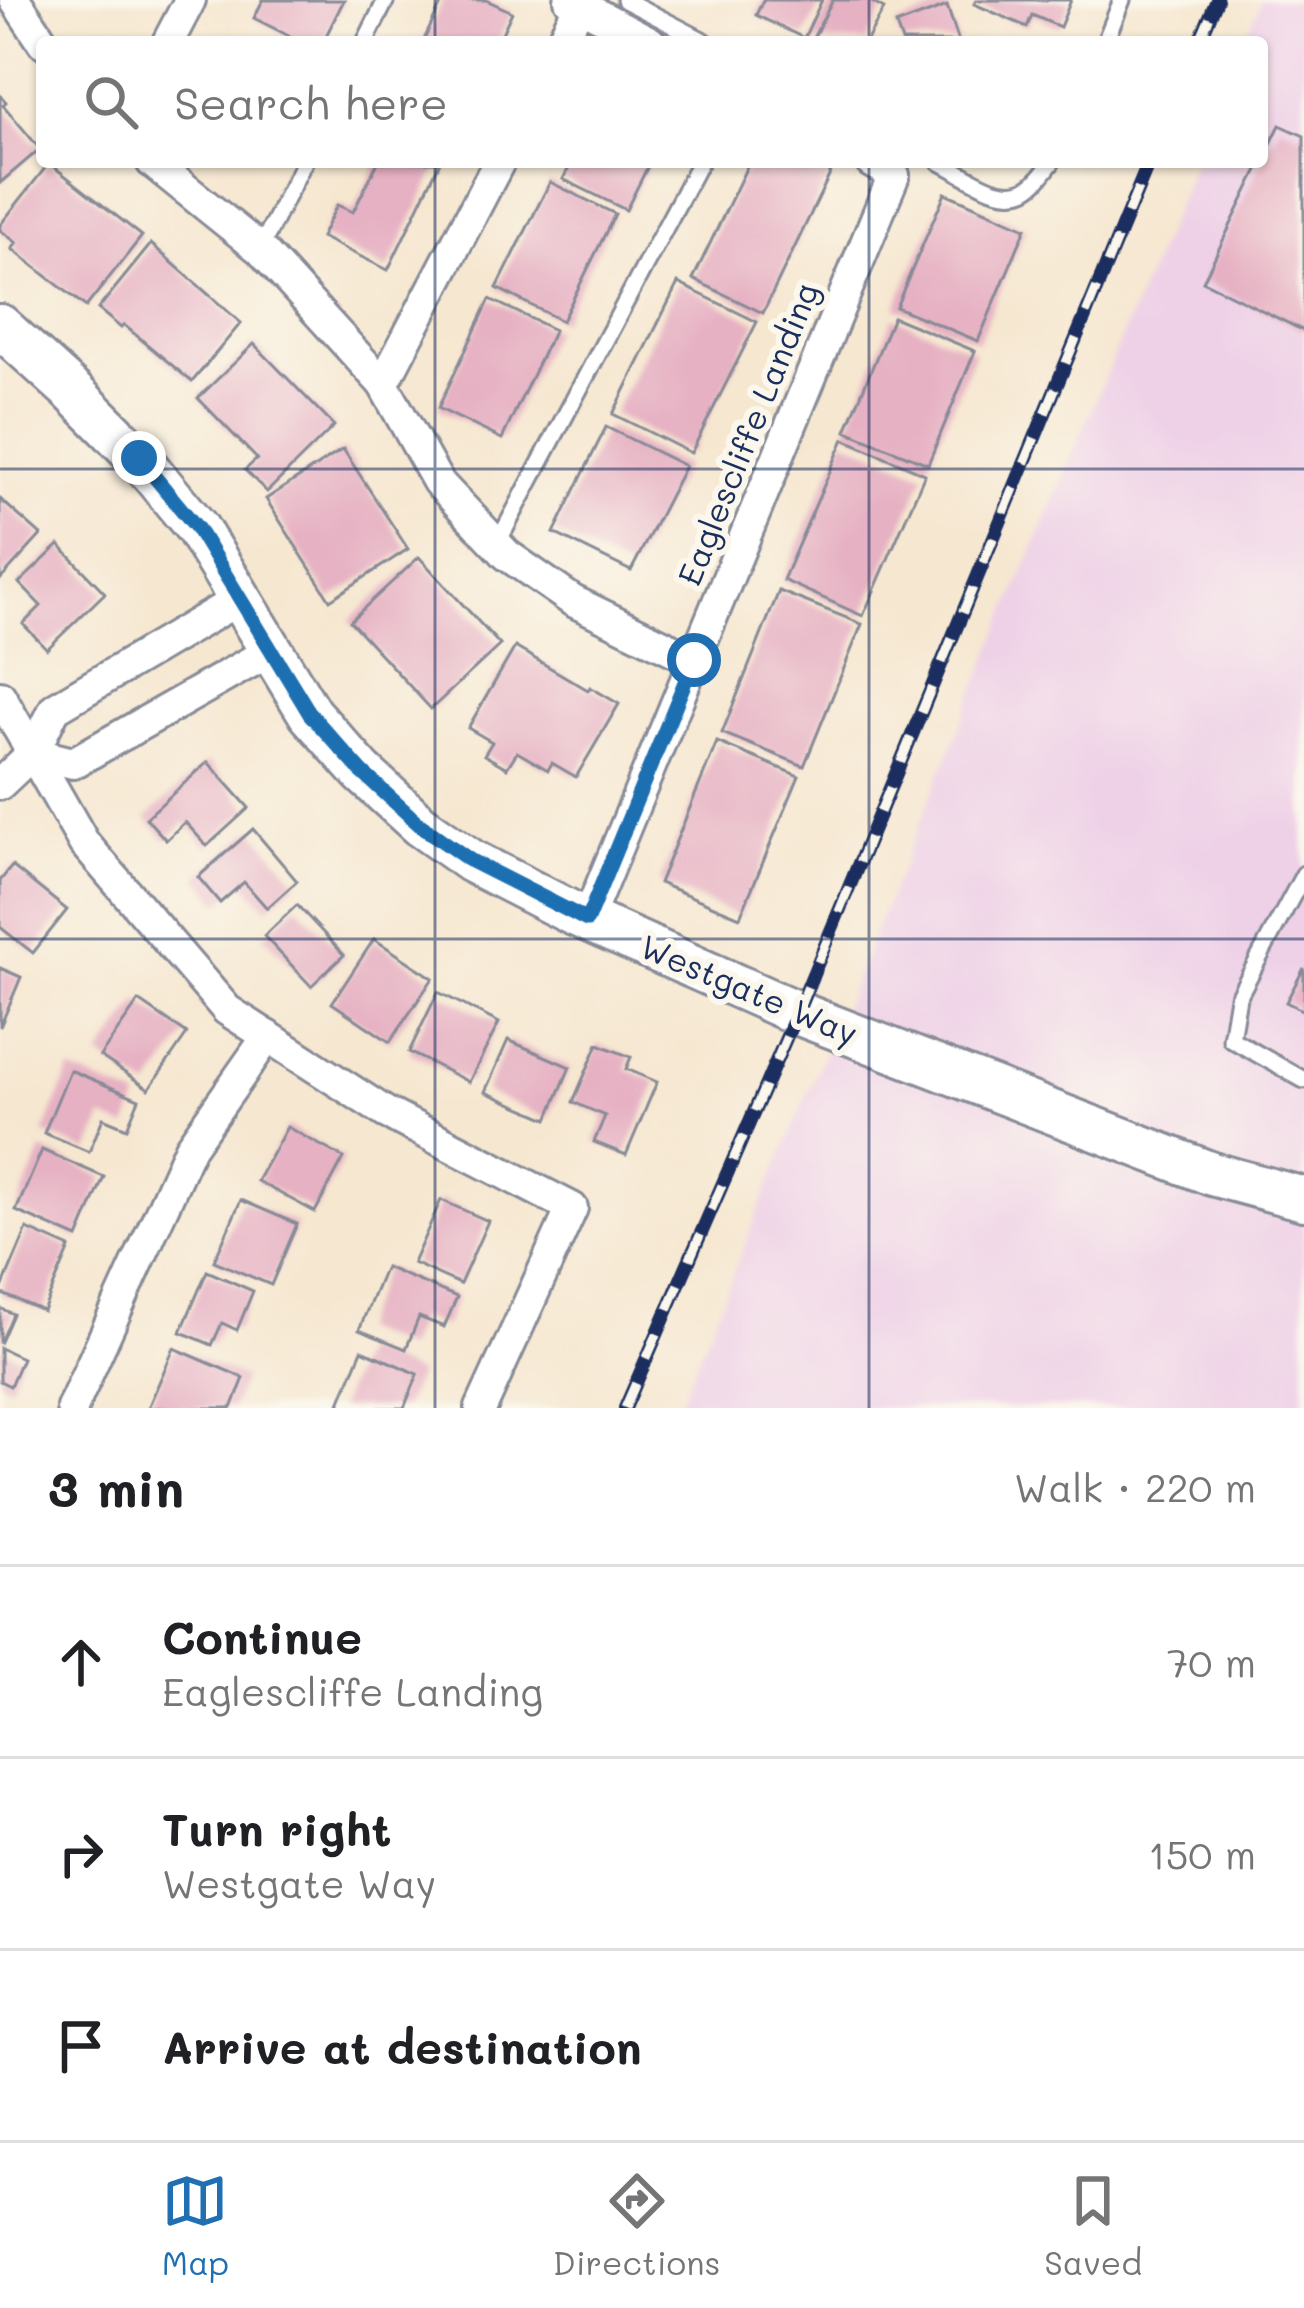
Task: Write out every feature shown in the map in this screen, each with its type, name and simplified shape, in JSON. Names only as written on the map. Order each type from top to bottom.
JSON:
[{"type":"street","points":[[15,0],[39,36]]},
{"type":"street","points":[[171,36],[190,0]]},
{"type":"street","points":[[563,36],[575,3],[638,36]]},
{"type":"street","points":[[159,168],[260,249],[383,384],[438,482],[507,555],[574,601],[694,660]]},
{"type":"street","points":[[383,384],[496,168]]},
{"type":"street","name":"Eaglescliffe Landing","points":[[587,920],[694,660],[882,168]]},
{"type":"street","name":"Westgate Way","points":[[0,326],[139,458],[197,528],[310,714],[362,772],[420,825],[471,861],[587,920],[796,1013],[1212,1174],[1304,1199]]},
{"type":"street","points":[[0,784],[33,753],[55,708],[239,599]]},
{"type":"street","points":[[33,753],[73,763],[270,651]]},
{"type":"street","points":[[0,696],[84,843],[227,1010],[385,1112],[572,1208],[481,1408]]},
{"type":"street","points":[[72,1408],[190,1147],[268,1036]]},
{"type":"lane","points":[[367,36],[386,0]]},
{"type":"lane","points":[[625,0],[694,36]]},
{"type":"lane","points":[[1107,36],[1122,0]]},
{"type":"lane","points":[[260,249],[301,168]]},
{"type":"lane","points":[[497,544],[697,168]]},
{"type":"lane","points":[[953,168],[1007,194],[1024,190],[1047,168]]},
{"type":"lane","points":[[1304,874],[1238,997],[1231,1039],[1304,1080]]},
{"type":"shaded area","points":[[1261,0],[1304,0],[1304,1408],[677,1408],[1192,168],[1268,168],[1268,36],[1246,36]]},
{"type":"building","points":[[263,0],[344,0],[326,36],[289,36],[254,18]]},
{"type":"building","points":[[443,0],[486,0],[512,12],[501,36],[426,36]]},
{"type":"building","points":[[763,0],[822,0],[805,36],[756,15]]},
{"type":"building","points":[[833,0],[868,0],[884,9],[869,36],[814,36]]},
{"type":"building","points":[[976,0],[1071,0],[1060,27],[1032,15],[1027,27],[974,4]]},
{"type":"building","points":[[947,6],[957,36],[900,36],[896,25]]},
{"type":"building","points":[[0,95],[36,144],[36,152],[0,183]]},
{"type":"building","points":[[1280,125],[1304,136],[1304,331],[1203,281],[1259,168],[1268,168],[1268,149]]},
{"type":"building","points":[[45,168],[55,168],[142,236],[86,307],[12,249],[17,243],[0,225]]},
{"type":"building","points":[[375,168],[437,168],[388,270],[321,237],[337,205],[353,212]]},
{"type":"building","points":[[569,168],[647,168],[626,210],[563,179]]},
{"type":"building","points":[[746,168],[823,168],[831,172],[763,313],[693,279]]},
{"type":"building","points":[[550,182],[615,214],[562,321],[497,288]]},
{"type":"building","points":[[945,193],[1026,228],[978,341],[896,307]]},
{"type":"building","points":[[151,244],[241,323],[192,382],[98,309]]},
{"type":"building","points":[[678,283],[757,322],[691,453],[613,414]]},
{"type":"building","points":[[490,299],[554,330],[502,439],[438,408]]},
{"type":"building","points":[[893,317],[975,351],[928,464],[846,431]]},
{"type":"building","points":[[254,344],[334,426],[267,492],[245,470],[257,459],[198,398]]},
{"type":"building","points":[[606,427],[685,466],[631,571],[554,533]]},
{"type":"building","points":[[844,439],[925,474],[863,616],[783,580]]},
{"type":"building","points":[[343,449],[408,549],[330,600],[266,499]]},
{"type":"building","points":[[0,499],[41,535],[0,580]]},
{"type":"building","points":[[59,545],[105,593],[47,649],[23,624],[41,606],[19,583]]},
{"type":"building","points":[[419,557],[500,645],[431,709],[350,621]]},
{"type":"building","points":[[779,591],[862,624],[804,766],[722,733]]},
{"type":"building","points":[[515,647],[619,704],[576,777],[552,763],[548,770],[517,752],[507,768],[484,755],[492,742],[468,728]]},
{"type":"building","points":[[717,742],[799,776],[740,917],[659,883]]},
{"type":"building","points":[[208,762],[249,808],[207,846],[185,822],[166,840],[146,818]]},
{"type":"building","points":[[253,829],[297,881],[267,908],[244,882],[220,903],[198,877]]},
{"type":"building","points":[[12,866],[67,910],[33,953],[0,927],[0,881]]},
{"type":"building","points":[[297,905],[344,955],[311,986],[264,936]]},
{"type":"building","points":[[374,939],[433,978],[390,1042],[332,1003]]},
{"type":"building","points":[[0,968],[21,977],[0,1027]]},
{"type":"building","points":[[1304,968],[1304,1011],[1286,1002]]},
{"type":"building","points":[[438,992],[499,1023],[469,1082],[409,1052]]},
{"type":"building","points":[[139,1001],[187,1034],[149,1089],[100,1056]]},
{"type":"building","points":[[508,1040],[570,1067],[548,1119],[485,1092]]},
{"type":"building","points":[[598,1044],[631,1057],[626,1069],[657,1082],[626,1155],[594,1142],[605,1116],[573,1102]]},
{"type":"building","points":[[70,1070],[139,1099],[127,1128],[103,1118],[89,1152],[44,1133]]},
{"type":"building","points":[[287,1127],[344,1158],[315,1212],[257,1181]]},
{"type":"building","points":[[42,1150],[104,1177],[78,1238],[16,1211]]},
{"type":"building","points":[[241,1200],[297,1224],[271,1285],[214,1261]]},
{"type":"building","points":[[441,1200],[488,1221],[460,1284],[413,1263]]},
{"type":"building","points":[[27,1229],[70,1248],[43,1311],[0,1293]]},
{"type":"building","points":[[385,1267],[457,1297],[444,1327],[419,1317],[406,1349],[359,1330]]},
{"type":"building","points":[[207,1271],[253,1291],[237,1330],[222,1323],[212,1345],[181,1332]]},
{"type":"building","points":[[0,1308],[13,1314],[0,1344]]},
{"type":"building","points":[[0,1348],[22,1358],[10,1386],[0,1381]]},
{"type":"building","points":[[174,1348],[244,1378],[232,1408],[148,1408]]},
{"type":"building","points":[[362,1350],[418,1374],[404,1408],[338,1408]]},
{"type":"railway","points":[[1202,36],[1217,0]]},
{"type":"railway","points":[[625,1408],[797,1013],[1147,168]]},
{"type":"route","points":[[139,458],[197,528],[310,714],[362,772],[420,825],[471,861],[587,920],[694,660]]}]
